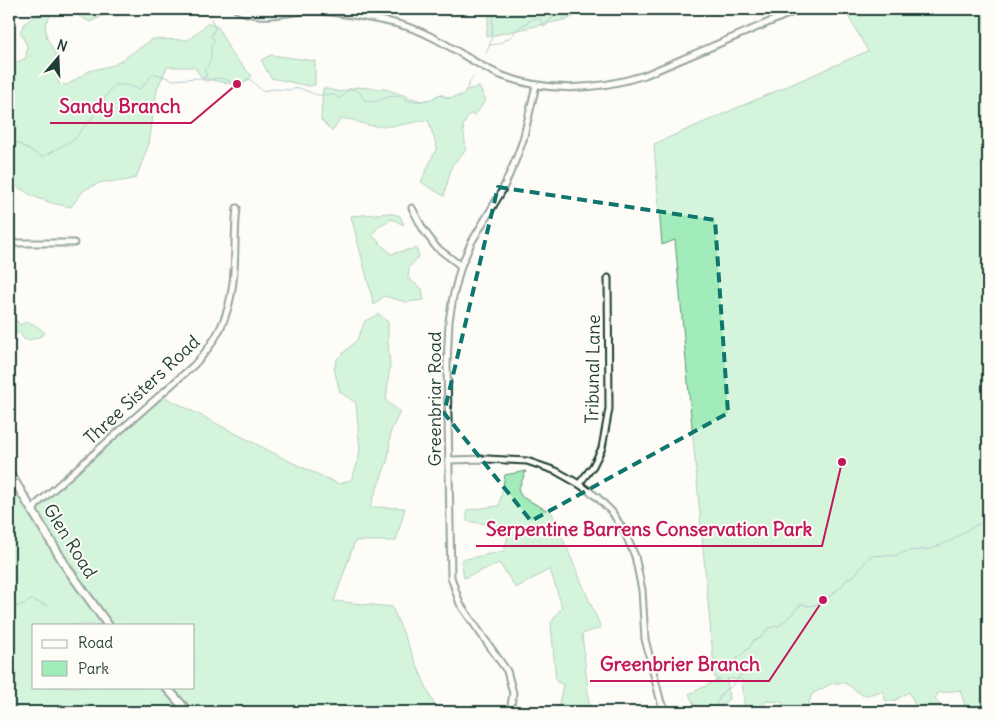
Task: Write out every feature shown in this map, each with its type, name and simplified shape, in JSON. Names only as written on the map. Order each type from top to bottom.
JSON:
[{"type":"main road","name":"Glen Road","points":[[9,472],[67,568],[107,624]]},
{"type":"main road","points":[[167,688],[188,712]]},
{"type":"street","points":[[236,9],[261,16],[307,11],[334,12],[396,24],[430,36],[504,76],[536,85],[566,88],[588,88],[645,75],[800,9]]},
{"type":"street","name":"Greenbriar Road","points":[[510,712],[513,693],[508,671],[460,604],[451,577],[447,365],[449,321],[461,266],[471,243],[502,190],[516,159],[523,140],[536,85]]},
{"type":"street","name":"Three Sisters Road","points":[[33,512],[38,504],[194,365],[214,341],[229,307],[233,287],[237,208]]},
{"type":"street","points":[[412,208],[422,229],[436,247],[461,266]]},
{"type":"street","points":[[9,243],[74,243]]},
{"type":"street","name":"Tribunal Lane","points":[[579,484],[593,466],[602,448],[609,409],[608,278]]},
{"type":"street","points":[[449,460],[488,459],[527,462],[561,472],[597,497],[612,512],[624,531],[635,556],[642,590],[645,639],[661,703],[668,712]]},
{"type":"highlighted area","points":[[498,187],[715,220],[728,413],[531,521],[444,413]]},
{"type":"green space","points":[[36,9],[56,9],[45,25],[47,39],[56,54],[54,66],[59,84],[67,85],[89,71],[114,65],[153,39],[188,40],[208,23],[218,27],[231,53],[252,76],[241,86],[202,78],[194,67],[167,67],[157,89],[149,144],[136,178],[102,182],[84,190],[71,207],[48,202],[16,186],[9,185],[9,63],[13,64],[26,58],[27,46],[20,31],[26,22],[39,14]]},
{"type":"green space","points":[[67,9],[124,9],[119,16],[109,13],[90,22]]},
{"type":"green space","points":[[490,9],[589,9],[568,19],[486,37]]},
{"type":"green space","points":[[844,9],[988,9],[988,712],[967,712],[960,690],[938,693],[935,699],[942,708],[941,712],[928,712],[928,706],[918,711],[909,692],[894,701],[886,701],[882,691],[864,696],[845,683],[833,683],[812,694],[806,710],[797,712],[784,712],[782,702],[767,701],[757,712],[745,712],[742,680],[727,679],[729,699],[714,712],[697,710],[689,694],[720,679],[715,679],[675,240],[662,245],[654,144],[868,51]]},
{"type":"green space","points":[[271,55],[315,61],[315,85],[309,86],[271,78],[261,60]]},
{"type":"green space","points":[[356,87],[385,89],[421,101],[432,99],[438,95],[448,98],[455,97],[463,95],[466,90],[479,87],[486,100],[475,115],[469,114],[463,126],[466,150],[452,165],[444,196],[421,182],[437,147],[428,120],[398,125],[376,126],[341,119],[332,131],[321,120],[323,88],[340,92]]},
{"type":"green space","points":[[389,213],[400,216],[404,225],[392,219],[379,226],[372,235],[391,254],[416,248],[419,256],[409,267],[408,278],[422,289],[424,300],[406,302],[384,296],[374,305],[351,216]]},
{"type":"green space","points":[[379,314],[388,322],[390,365],[386,401],[400,412],[391,430],[388,459],[370,507],[405,508],[396,541],[355,541],[334,601],[392,607],[437,712],[9,712],[9,472],[33,511],[37,504],[161,395],[293,463],[339,484],[351,480],[360,452],[356,403],[340,392],[334,369],[337,359],[357,340],[365,321]]},
{"type":"green space","points":[[9,319],[17,321],[20,325],[30,322],[45,333],[36,338],[25,340],[19,332],[14,334],[9,330]]},
{"type":"green space","points":[[526,471],[518,490],[522,497],[552,513],[601,628],[582,634],[590,712],[557,712],[563,685],[556,681],[551,623],[562,607],[550,569],[516,588],[499,563],[464,578],[461,560],[504,551],[510,528],[467,521],[467,510],[499,506],[505,475]]},
{"type":"waterway","points":[[202,79],[207,75],[204,70],[210,62],[211,45],[215,42],[211,36],[215,29],[210,16],[214,9]]},
{"type":"waterway","points":[[486,53],[492,36],[494,9]]},
{"type":"waterway","points":[[490,45],[498,44],[509,38],[532,19],[540,18],[543,26],[546,26],[558,14],[561,13],[566,21],[568,17],[581,9],[586,13],[590,13],[590,9]]},
{"type":"waterway","points":[[9,144],[18,143],[43,157],[76,138],[115,85],[127,85],[138,89],[153,74],[173,80],[198,78],[206,81],[219,78],[239,83],[247,79],[251,80],[262,91],[299,88],[317,95],[330,94],[338,98],[341,98],[347,91],[352,89],[360,93],[364,100],[374,102],[397,96],[414,102],[432,99],[438,95],[448,98],[463,95],[473,76]]},
{"type":"waterway","points":[[683,709],[691,706],[715,707],[722,693],[730,688],[743,673],[736,666],[736,660],[749,648],[754,640],[761,638],[768,628],[779,626],[802,604],[815,605],[830,596],[848,578],[854,576],[870,556],[893,556],[909,551],[931,549],[952,540],[974,526],[988,521]]},
{"type":"waterway","points":[[9,610],[32,600],[48,606]]},
{"type":"place","name":"Sandy Branch","points":[[237,84]]},
{"type":"place","name":"Serpentine Barrens Conservation Park","points":[[842,462]]},
{"type":"place","name":"Greenbrier Branch","points":[[823,600]]}]
